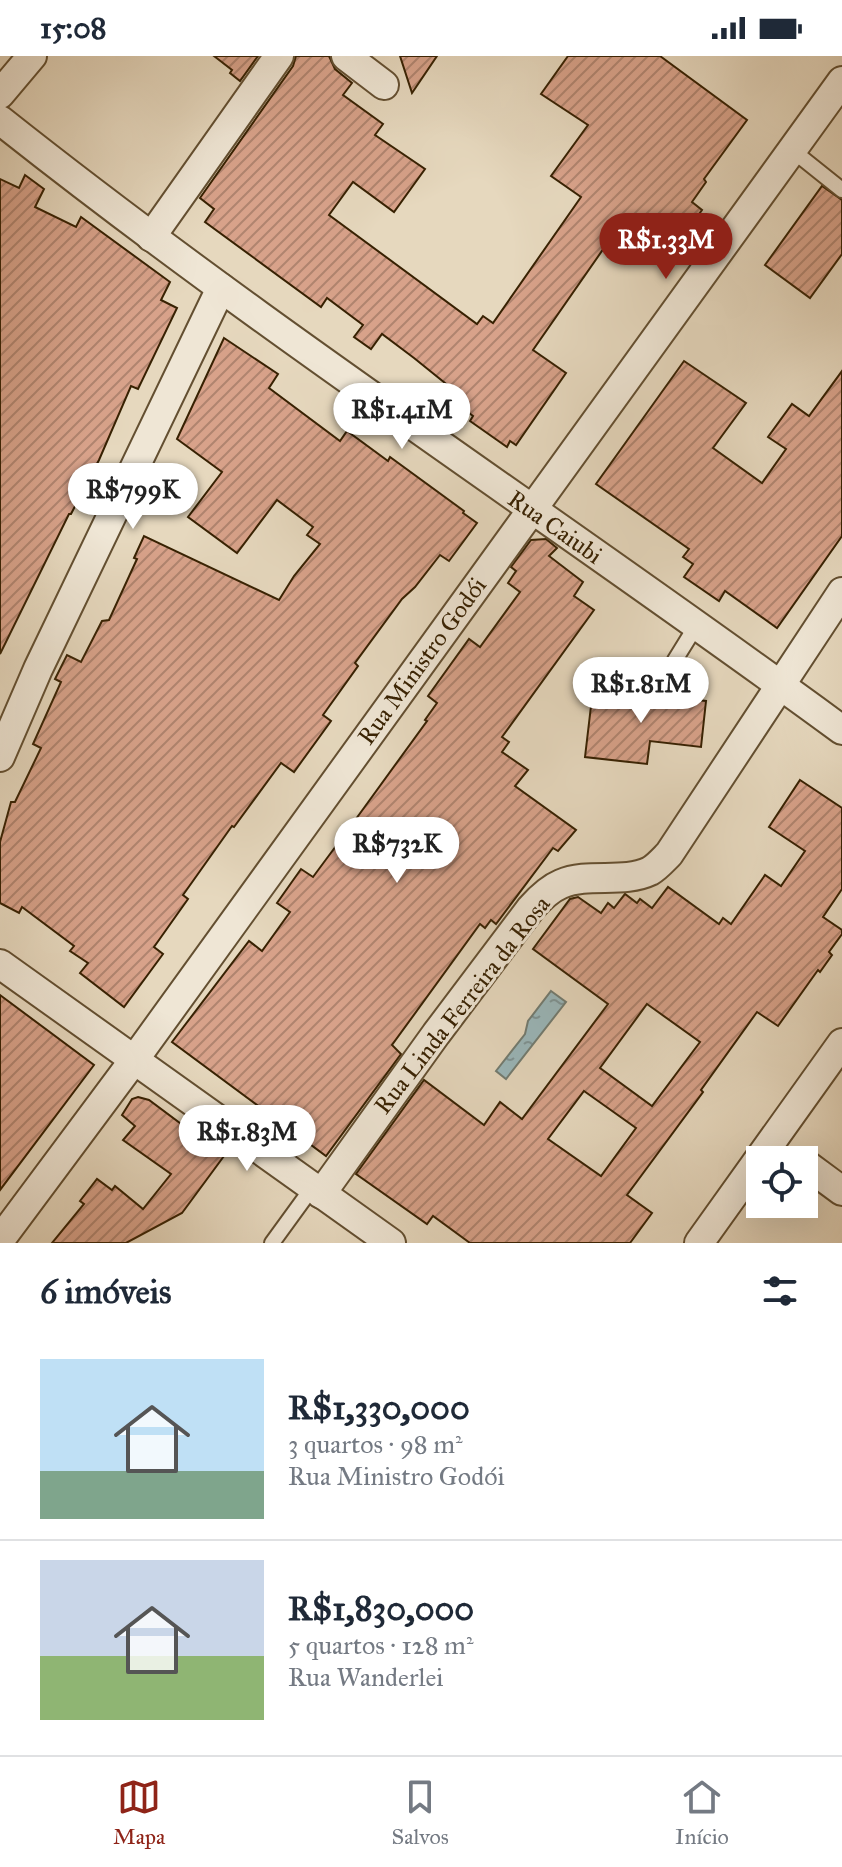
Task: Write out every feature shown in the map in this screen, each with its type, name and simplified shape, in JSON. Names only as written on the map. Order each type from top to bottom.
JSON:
[{"type":"street","points":[[0,94],[32,56]]},
{"type":"street","points":[[151,237],[279,56]]},
{"type":"street","points":[[346,56],[384,85]]},
{"type":"street","name":"Rua Ministro Godói","points":[[0,1240],[134,1060],[842,81]]},
{"type":"street","name":"Rua Caiubi","points":[[0,120],[301,348],[842,730]]},
{"type":"street","points":[[0,757],[38,669],[221,288]]},
{"type":"street","name":"Rua Linda Ferreira da Rosa","points":[[316,1191],[531,908],[559,885],[578,878],[651,871],[669,854],[842,592]]},
{"type":"street","points":[[0,964],[391,1243]]},
{"type":"street","points":[[699,1243],[842,1043]]},
{"type":"street","points":[[773,1141],[780,1146]]},
{"type":"street","points":[[818,1174],[842,1191]]},
{"type":"lane","points":[[792,150],[842,190]]},
{"type":"lane","points":[[671,682],[675,660],[696,626]]},
{"type":"lane","points":[[272,1243],[316,1191]]},
{"type":"water","points":[[551,991],[566,1002],[506,1079],[496,1071],[525,1034],[528,1021]]},
{"type":"building","points":[[214,56],[258,56],[240,81]]},
{"type":"building","points":[[296,56],[329,56],[335,69],[352,83],[343,95],[383,124],[375,135],[425,169],[394,212],[353,182],[329,215],[477,324],[483,316],[493,323],[581,197],[551,176],[588,125],[541,94],[568,56],[660,56],[747,120],[704,179],[706,182],[692,202],[702,210],[674,249],[643,226],[636,236],[620,225],[533,350],[566,373],[516,445],[510,441],[507,447],[470,421],[473,416],[461,407],[466,400],[382,334],[371,349],[354,337],[363,325],[327,298],[321,307],[205,222],[214,209],[200,198],[293,66]]},
{"type":"building","points":[[400,56],[437,56],[412,93]]},
{"type":"building","points":[[25,175],[44,189],[35,207],[76,227],[81,217],[170,282],[161,300],[177,308],[138,389],[131,386],[99,460],[0,654],[0,179],[19,188]]},
{"type":"building","points":[[822,186],[842,200],[842,254],[810,298],[765,265]]},
{"type":"building","points":[[224,338],[278,374],[269,388],[340,441],[347,431],[388,461],[390,457],[477,523],[449,561],[440,555],[402,599],[355,663],[358,666],[323,715],[331,721],[294,772],[281,763],[232,826],[183,895],[188,899],[154,947],[163,954],[124,1007],[80,973],[88,963],[70,951],[74,946],[22,907],[19,913],[0,903],[0,842],[11,802],[15,802],[41,748],[33,744],[61,682],[55,679],[67,655],[81,662],[102,621],[109,620],[144,536],[279,600],[320,544],[307,535],[313,527],[277,500],[237,553],[188,517],[222,472],[177,439]]},
{"type":"building","points":[[684,361],[746,403],[713,448],[762,483],[786,449],[768,437],[792,404],[809,416],[842,371],[842,536],[777,628],[725,591],[719,601],[684,577],[693,564],[683,557],[689,549],[596,484]]},
{"type":"building","points":[[546,539],[557,548],[549,556],[583,582],[574,596],[594,610],[502,737],[509,742],[502,752],[528,770],[515,786],[576,830],[558,851],[553,848],[496,924],[491,920],[485,928],[480,924],[392,1045],[401,1054],[326,1156],[172,1042],[249,941],[262,951],[290,912],[277,903],[301,869],[313,877],[353,823],[427,721],[437,703],[428,696],[469,639],[480,647],[520,592],[508,583],[516,571],[511,567],[531,540]]},
{"type":"building","points":[[593,689],[706,701],[701,747],[650,741],[647,764],[585,757]]},
{"type":"building","points":[[800,780],[842,808],[842,889],[823,917],[842,930],[842,934],[829,952],[832,955],[778,1026],[757,1012],[627,1195],[652,1213],[630,1243],[470,1243],[433,1216],[427,1224],[356,1174],[424,1080],[484,1125],[500,1102],[522,1119],[608,1004],[533,949],[570,899],[578,897],[601,913],[608,903],[614,908],[625,894],[637,903],[640,899],[652,908],[668,887],[719,924],[723,918],[731,924],[765,875],[781,886],[805,851],[769,827]],"holes":[[[647,1004],[700,1042],[652,1106],[600,1068]],[[584,1091],[636,1128],[601,1176],[548,1139]]]},
{"type":"building","points":[[0,995],[94,1065],[0,1190]]},
{"type":"building","points":[[132,1099],[149,1100],[224,1156],[182,1213],[126,1243],[52,1243],[84,1204],[80,1201],[97,1179],[112,1190],[115,1186],[143,1209],[171,1174],[123,1140],[135,1126],[122,1115]]}]
